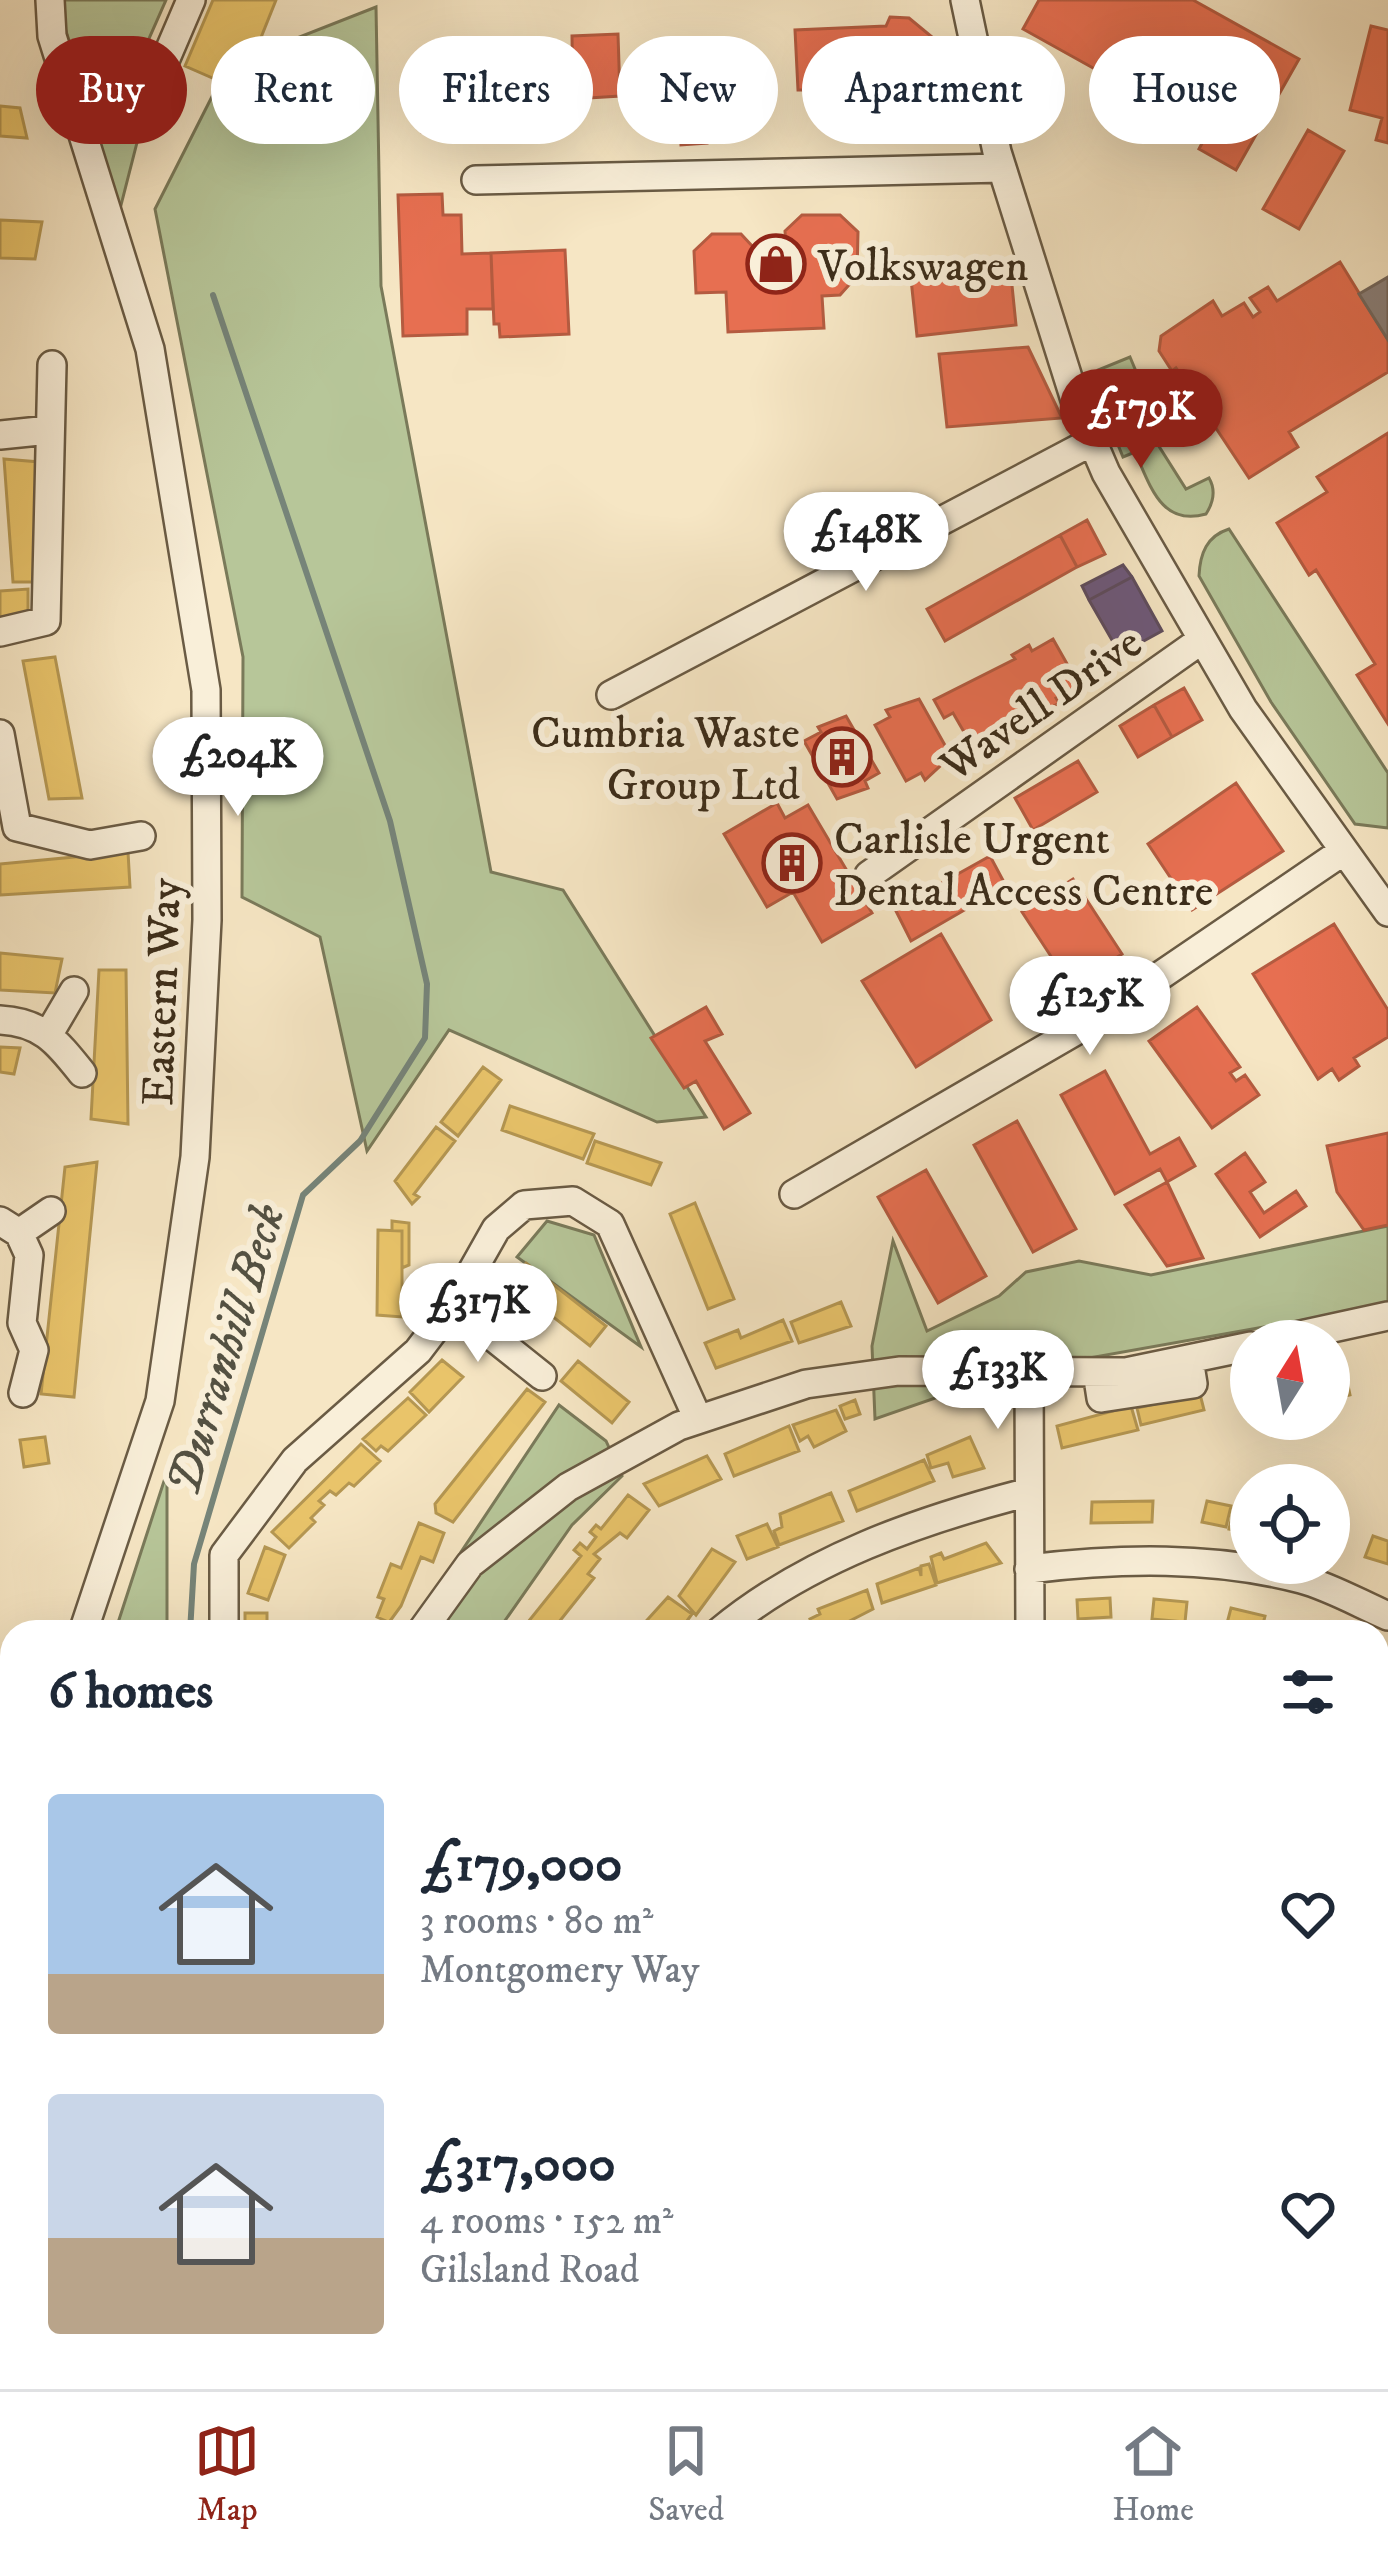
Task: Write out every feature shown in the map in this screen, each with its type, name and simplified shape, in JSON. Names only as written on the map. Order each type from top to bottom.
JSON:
[{"type":"street","name":"Eastern Way","points":[[50,0],[52,36],[150,349],[206,690],[207,920],[195,1157],[160,1401],[87,1620]]},
{"type":"street","points":[[176,36],[191,0]]},
{"type":"street","points":[[965,0],[1002,168],[1093,441],[1200,641],[1388,912]]},
{"type":"street","points":[[476,180],[1002,168]]},
{"type":"street","points":[[0,632],[46,621],[52,364]]},
{"type":"street","points":[[0,435],[49,430]]},
{"type":"street","points":[[611,695],[1093,441]]},
{"type":"street","name":"Wavell Drive","points":[[869,875],[1200,641]]},
{"type":"street","points":[[0,734],[9,830],[90,845],[141,836]]},
{"type":"street","points":[[794,1194],[1098,1018],[1342,851]]},
{"type":"street","points":[[50,1032],[74,991]]},
{"type":"street","points":[[0,1021],[50,1032],[82,1073]]},
{"type":"street","points":[[224,1620],[224,1555],[295,1460],[418,1351],[453,1305],[507,1215],[524,1205],[573,1201],[600,1215],[618,1235],[698,1419]]},
{"type":"street","points":[[23,1393],[34,1350],[22,1323],[29,1255],[9,1227],[51,1211]]},
{"type":"street","points":[[453,1305],[542,1376]]},
{"type":"street","points":[[1350,1324],[1388,1316]]},
{"type":"street","points":[[430,1620],[470,1564],[568,1487],[698,1419],[806,1384],[899,1371],[1126,1372],[1230,1350]]},
{"type":"street","points":[[1029,1372],[1030,1620]]},
{"type":"street","points":[[738,1620],[838,1556],[956,1511],[1029,1492]]},
{"type":"street","points":[[1029,1569],[1088,1562],[1213,1562],[1305,1580],[1388,1616]]},
{"type":"green space","points":[[61,0],[166,0],[150,36],[68,36]]},
{"type":"green space","points":[[376,7],[381,286],[491,872],[563,890],[706,1117],[657,1122],[449,1030],[367,1151],[320,937],[242,897],[243,657],[155,209],[211,99],[211,144],[375,144],[375,36],[302,36]]},
{"type":"green space","points":[[100,144],[137,144],[120,209]]},
{"type":"green space","points":[[1130,357],[1148,400],[1136,410],[1186,489],[1209,478],[1213,496],[1206,514],[1191,516],[1168,509],[1152,490],[1135,452],[1123,457],[1096,391],[1098,370]]},
{"type":"green space","points":[[1229,529],[1388,773],[1388,828],[1355,824],[1271,702],[1199,576],[1206,546]]},
{"type":"green space","points":[[547,1221],[594,1235],[641,1347],[517,1257]]},
{"type":"green space","points":[[1388,1226],[1388,1305],[1303,1320],[1230,1320],[1230,1333],[1010,1372],[875,1419],[872,1346],[893,1241],[927,1331],[999,1296],[1026,1272],[1079,1261],[1151,1275]]},
{"type":"green space","points":[[559,1405],[606,1441],[622,1476],[572,1525],[505,1620],[430,1620],[461,1552]]},
{"type":"green space","points":[[167,1472],[167,1620],[119,1620]]},
{"type":"building: Homes","points":[[213,0],[276,0],[262,36],[211,36],[211,77],[187,67]]},
{"type":"building: Homes","points":[[0,106],[20,108],[27,138],[0,136]]},
{"type":"building: Homes","points":[[0,220],[42,222],[35,259],[0,258]]},
{"type":"building: Homes","points":[[4,459],[39,462],[41,582],[13,582]]},
{"type":"building: Homes","points":[[28,589],[28,615],[0,618],[0,591]]},
{"type":"building: Homes","points":[[55,657],[82,798],[49,799],[23,661]]},
{"type":"building: Homes","points":[[128,852],[130,887],[0,895],[0,864]]},
{"type":"building: Homes","points":[[0,953],[62,959],[55,993],[0,990]]},
{"type":"building: Homes","points":[[99,970],[126,970],[128,1124],[91,1119]]},
{"type":"building: Homes","points":[[0,1047],[20,1048],[14,1074],[0,1072]]},
{"type":"building: Homes","points":[[483,1067],[501,1080],[458,1136],[441,1122]]},
{"type":"building: Homes","points":[[510,1106],[594,1134],[583,1159],[502,1130]]},
{"type":"building: Homes","points":[[436,1127],[455,1141],[414,1194],[419,1197],[412,1204],[395,1181]]},
{"type":"building: Homes","points":[[595,1141],[661,1163],[651,1185],[587,1163]]},
{"type":"building: Homes","points":[[97,1162],[74,1397],[41,1394],[65,1167]]},
{"type":"building: Homes","points":[[695,1203],[734,1299],[708,1309],[670,1214]]},
{"type":"building: Homes","points":[[392,1221],[409,1223],[409,1265],[402,1268],[402,1231],[392,1231]]},
{"type":"building: Homes","points":[[378,1230],[402,1231],[402,1317],[377,1315]]},
{"type":"building: Homes","points":[[526,1263],[606,1326],[590,1346],[510,1283]]},
{"type":"building: Homes","points":[[841,1302],[851,1326],[799,1343],[791,1322]]},
{"type":"building: Homes","points":[[783,1320],[792,1341],[716,1368],[705,1343],[738,1330],[741,1338]]},
{"type":"building: Homes","points":[[442,1360],[463,1377],[429,1412],[410,1392]]},
{"type":"building: Homes","points":[[578,1361],[629,1402],[612,1423],[561,1381]]},
{"type":"building: Homes","points":[[527,1389],[545,1402],[453,1522],[436,1513],[435,1504]]},
{"type":"building: Homes","points":[[1200,1394],[1204,1410],[1141,1425],[1137,1408]]},
{"type":"building: Homes","points":[[408,1398],[426,1415],[388,1451],[381,1446],[376,1451],[363,1439]]},
{"type":"building: Homes","points":[[855,1400],[860,1414],[845,1419],[840,1406]]},
{"type":"building: Homes","points":[[1131,1406],[1138,1430],[1062,1448],[1057,1426]]},
{"type":"building: Homes","points":[[836,1410],[846,1431],[814,1447],[808,1436],[800,1441],[793,1425]]},
{"type":"building: Homes","points":[[789,1426],[799,1451],[734,1476],[725,1454]]},
{"type":"building: Homes","points":[[45,1437],[49,1463],[24,1467],[20,1440]]},
{"type":"building: Homes","points":[[970,1437],[984,1468],[953,1477],[948,1463],[931,1468],[927,1455]]},
{"type":"building: Homes","points":[[361,1444],[380,1461],[354,1486],[349,1483],[336,1495],[330,1491],[319,1501],[324,1505],[311,1518],[315,1522],[289,1548],[272,1532]]},
{"type":"building: Homes","points":[[707,1456],[721,1479],[659,1506],[644,1484]]},
{"type":"building: Homes","points":[[924,1460],[934,1481],[857,1511],[849,1491]]},
{"type":"building: Homes","points":[[831,1493],[843,1521],[779,1545],[774,1531],[782,1527],[780,1514]]},
{"type":"building: Homes","points":[[628,1495],[649,1510],[627,1538],[620,1533],[594,1554],[600,1559],[588,1574],[594,1578],[561,1620],[530,1620],[581,1556],[574,1550],[580,1543],[587,1549],[596,1537],[590,1532],[596,1525],[601,1529]]},
{"type":"building: Homes","points":[[1153,1501],[1152,1522],[1091,1523],[1092,1502]]},
{"type":"building: Homes","points":[[1207,1501],[1230,1506],[1226,1527],[1202,1522]]},
{"type":"building: Homes","points":[[419,1523],[444,1533],[433,1562],[421,1557],[401,1606],[391,1620],[384,1620],[377,1617],[384,1599],[378,1597],[391,1564],[401,1568]]},
{"type":"building: Homes","points":[[767,1524],[778,1547],[747,1559],[737,1536]]},
{"type":"building: Homes","points":[[1373,1536],[1388,1541],[1388,1564],[1365,1557]]},
{"type":"building: Homes","points":[[986,1543],[1001,1563],[937,1583],[931,1557],[941,1553],[944,1559]]},
{"type":"building: Homes","points":[[265,1547],[285,1555],[268,1600],[248,1593]]},
{"type":"building: Homes","points":[[712,1549],[735,1562],[696,1615],[679,1596]]},
{"type":"building: Homes","points":[[929,1564],[936,1585],[882,1603],[877,1584],[919,1568],[921,1576],[921,1566]]},
{"type":"building: Homes","points":[[867,1590],[873,1609],[851,1620],[810,1620],[820,1614],[818,1609]]},
{"type":"building: Homes","points":[[668,1597],[692,1614],[688,1620],[647,1620]]},
{"type":"building: Homes","points":[[1110,1598],[1111,1617],[1078,1619],[1077,1600]]},
{"type":"building: Homes","points":[[1154,1599],[1187,1602],[1185,1620],[1152,1619]]},
{"type":"building: Homes","points":[[1231,1608],[1265,1616],[1264,1620],[1228,1620]]},
{"type":"building: Homes","points":[[245,1613],[267,1613],[267,1620],[245,1620]]},
{"type":"building: Shops","points":[[1039,0],[1193,0],[1258,36],[1089,36],[1089,66],[1065,52],[1065,36],[1036,36],[1023,29]]},
{"type":"building: Shops","points":[[890,17],[909,18],[931,36],[802,36],[802,90],[798,90],[795,30],[886,26]]},
{"type":"building: Shops","points":[[1371,26],[1388,30],[1388,143],[1376,140],[1382,118],[1350,110]]},
{"type":"building: Shops","points":[[618,34],[617,96],[593,98],[593,36],[572,36]]},
{"type":"building: Shops","points":[[1280,48],[1299,59],[1280,92]]},
{"type":"building: Shops","points":[[1308,130],[1344,151],[1299,229],[1263,209]]},
{"type":"building: Shops","points":[[1202,144],[1251,144],[1236,170],[1199,149]]},
{"type":"building: Shops","points":[[442,194],[443,215],[461,215],[462,254],[491,253],[493,309],[467,309],[467,334],[403,336],[398,195]]},
{"type":"building: Shops","name":"Volkswagen","points":[[802,215],[840,215],[858,232],[857,276],[840,295],[822,296],[824,328],[728,332],[726,292],[696,293],[694,251],[712,234],[741,234],[754,248],[786,246],[785,231]]},
{"type":"building: Shops","points":[[565,250],[569,334],[500,337],[499,324],[494,324],[491,253]]},
{"type":"building: Shops","points":[[1340,262],[1388,340],[1388,372],[1289,432],[1298,447],[1249,478],[1176,368],[1172,371],[1159,351],[1161,336],[1213,301],[1222,316],[1244,303],[1253,317],[1260,312],[1250,298],[1268,287],[1277,301]]},
{"type":"building: Shops","points":[[1010,266],[1016,325],[917,336],[911,279]]},
{"type":"building: Shops","points":[[1028,347],[1062,418],[947,427],[939,354]]},
{"type":"building: Shops","points":[[1388,433],[1388,724],[1357,675],[1375,664],[1316,570],[1309,575],[1277,523],[1327,492],[1317,477]]},
{"type":"building: Shops","points":[[1087,520],[1105,554],[1077,567],[1060,535]]},
{"type":"building: Shops","points":[[1060,535],[1077,567],[945,641],[927,609]]},
{"type":"building: Shops","points":[[1053,639],[1079,685],[1056,698],[1059,703],[1046,711],[1042,704],[1005,724],[1008,729],[971,744],[953,713],[944,718],[934,700],[1015,659],[1012,655],[1029,645],[1032,651]]},
{"type":"building: Shops","points":[[1184,688],[1202,720],[1172,737],[1154,705]]},
{"type":"building: Shops","points":[[919,699],[951,756],[925,780],[921,773],[906,781],[875,725],[890,717],[886,710]]},
{"type":"building: Shops","points":[[1154,705],[1172,737],[1138,757],[1120,726]]},
{"type":"building: Shops","name":"Cumbria Waste Group Ltd","points":[[846,716],[879,773],[865,781],[868,788],[837,799],[804,741],[821,732],[818,727]]},
{"type":"building: Shops","points":[[1078,761],[1097,792],[1033,830],[1015,798]]},
{"type":"building: Shops","points":[[1236,783],[1283,851],[1192,910],[1148,844]]},
{"type":"building: Shops","name":"Carlisle Urgent Dental Access Centre","points":[[777,803],[785,818],[808,805],[872,913],[822,942],[793,892],[767,907],[724,834]]},
{"type":"building: Shops","points":[[990,856],[1006,886],[911,941],[895,909]]},
{"type":"building: Shops","points":[[1073,879],[1122,954],[1071,987],[1022,912]]},
{"type":"building: Shops","points":[[1334,924],[1388,1010],[1388,1037],[1354,1058],[1359,1066],[1339,1080],[1332,1069],[1318,1079],[1253,974]]},
{"type":"building: Shops","points":[[941,934],[991,1020],[916,1067],[862,981]]},
{"type":"building: Shops","points":[[706,1007],[722,1034],[705,1041],[750,1113],[724,1129],[696,1081],[684,1088],[651,1038]]},
{"type":"building: Shops","points":[[1197,1007],[1240,1067],[1230,1073],[1236,1081],[1245,1075],[1259,1095],[1212,1128],[1149,1041]]},
{"type":"building: Shops","points":[[1105,1071],[1150,1154],[1179,1138],[1195,1166],[1167,1182],[1160,1169],[1115,1194],[1061,1095]]},
{"type":"building: Shops","points":[[1017,1121],[1076,1229],[1033,1252],[974,1145]]},
{"type":"building: Shops","points":[[1388,1133],[1388,1225],[1364,1230],[1337,1192],[1327,1146]]},
{"type":"building: Shops","points":[[1245,1153],[1265,1182],[1250,1192],[1264,1213],[1296,1191],[1306,1206],[1260,1237],[1216,1174]]},
{"type":"building: Shops","points":[[926,1170],[986,1276],[938,1303],[878,1197]]},
{"type":"building: Shops","points":[[1167,1182],[1203,1258],[1167,1266],[1125,1205]]},
{"type":"building: Offices","points":[[1123,565],[1132,577],[1089,600],[1082,586]]},
{"type":"building: Offices","points":[[1132,577],[1162,631],[1120,654],[1089,600]]},
{"type":"building: Industry","points":[[1388,277],[1388,340],[1359,294]]},
{"type":"waterway","name":"Durranhill Beck","points":[[191,1620],[194,1564],[303,1195],[360,1141],[425,1038],[427,984],[390,821],[213,295]]},
{"type":"place","name":"Volkswagen","points":[[776,264]]},
{"type":"place","name":"Cumbria Waste Group Ltd","points":[[842,757]]},
{"type":"place","name":"Carlisle Urgent Dental Access Centre","points":[[792,863]]}]
